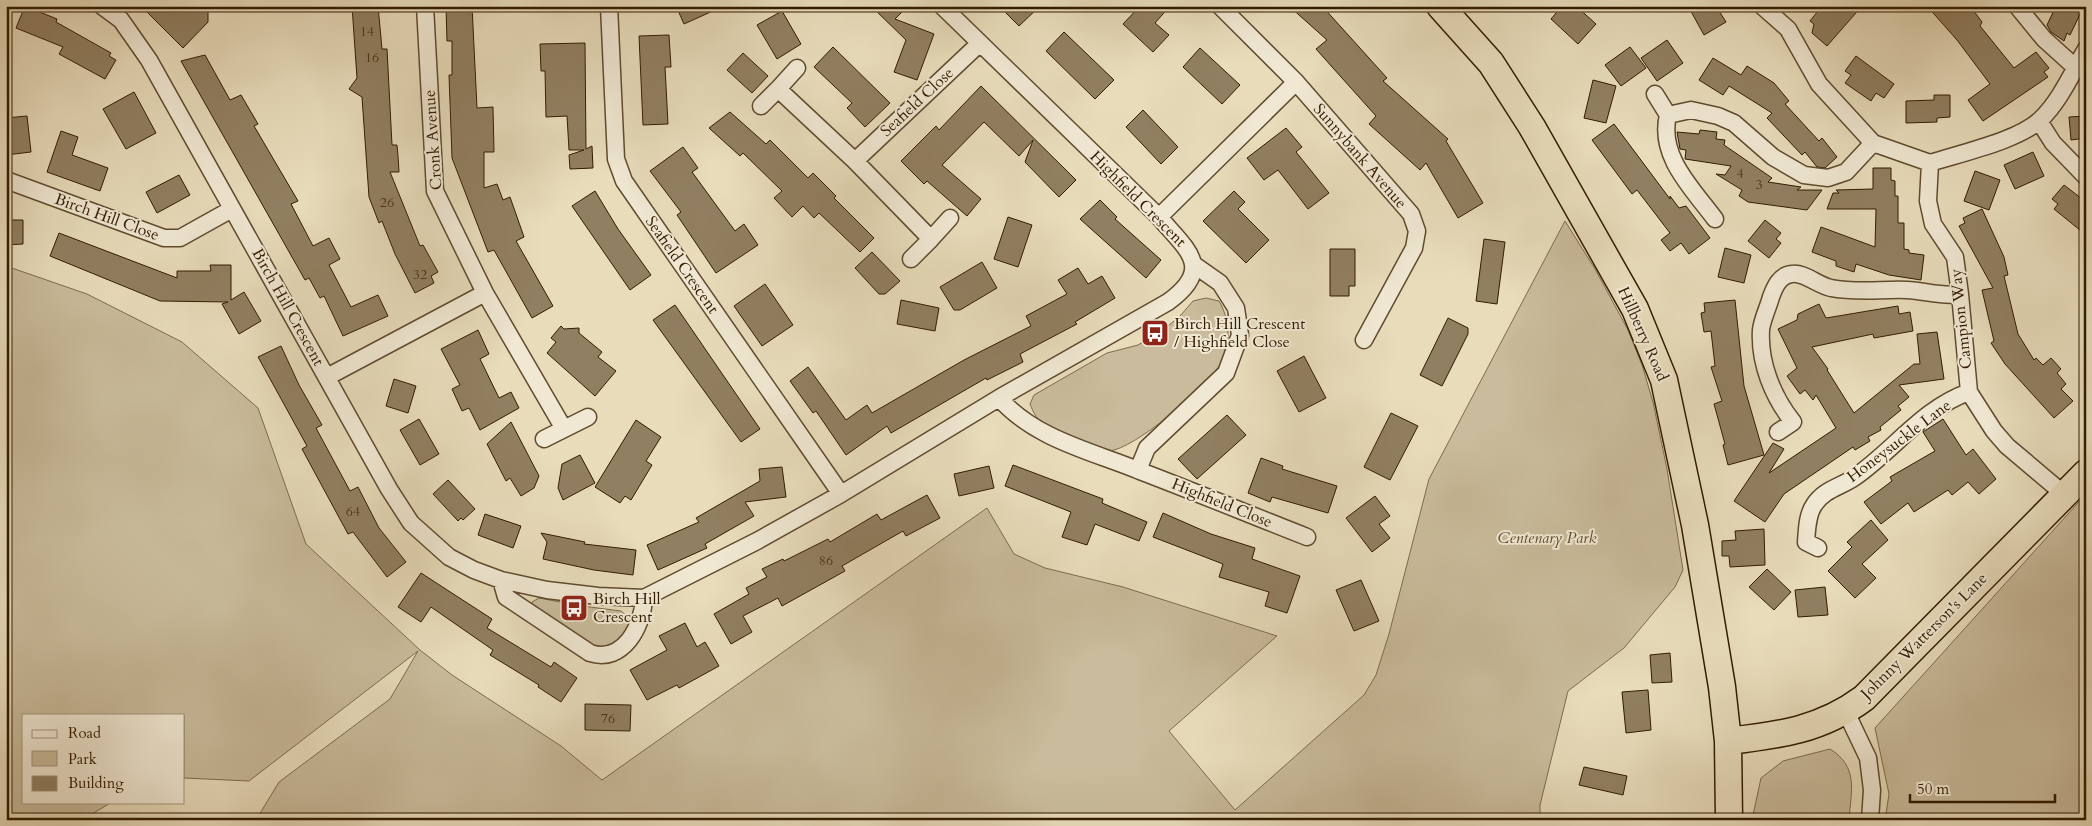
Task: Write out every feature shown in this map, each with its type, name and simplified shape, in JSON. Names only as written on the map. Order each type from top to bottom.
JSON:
[{"type":"highway","name":"Hillberry Road","points":[[1440,6],[1472,40],[1509,90],[1586,220],[1635,309],[1664,380],[1673,414],[1707,591],[1728,741],[1729,820]]},
{"type":"highway","name":"Johnny Watterson's Lane","points":[[1728,741],[1803,730],[1846,712],[1864,698],[2086,473]]},
{"type":"street","name":"Birch Hill Crescent","points":[[102,6],[120,20],[149,60],[389,489],[411,523],[449,557],[474,570],[501,580],[546,590],[598,596],[644,598],[757,540],[840,494]]},
{"type":"street","name":"Cronk Avenue","points":[[425,6],[435,192],[485,293],[564,429]]},
{"type":"street","name":"Seafield Crescent","points":[[609,6],[616,159],[624,181],[840,494]]},
{"type":"street","name":"Highfield Crescent","points":[[840,494],[999,398],[1168,302],[1186,288],[1190,281],[1194,264],[1190,253],[1159,218],[942,6]]},
{"type":"street","name":"Sunnybank Avenue","points":[[1220,6],[1296,82],[1411,214],[1417,231],[1414,248],[1364,340]]},
{"type":"street","points":[[2017,6],[2044,39],[2075,67]]},
{"type":"street","points":[[1767,7],[1788,29],[1820,84],[1873,143],[1930,163],[1993,143],[2039,121],[2053,106],[2086,49]]},
{"type":"street","name":"Seafield Close","points":[[855,161],[980,43]]},
{"type":"street","points":[[761,106],[797,68]]},
{"type":"street","points":[[1159,218],[1296,82]]},
{"type":"street","points":[[778,88],[855,161],[930,239]]},
{"type":"street","points":[[1655,94],[1668,115],[1664,130],[1672,161],[1715,219]]},
{"type":"street","points":[[1668,115],[1692,110],[1718,116],[1734,123],[1773,157],[1804,175],[1828,178],[1846,172],[1873,143]]},
{"type":"street","points":[[2039,121],[2053,143],[2086,177]]},
{"type":"street","name":"Campion Way","points":[[1930,163],[1928,201],[1933,224],[1954,257],[1960,294],[1969,392],[1994,432],[2065,495]]},
{"type":"street","name":"Birch Hill Close","points":[[6,180],[164,238],[180,238],[232,209]]},
{"type":"street","points":[[911,258],[950,218]]},
{"type":"street","points":[[1138,470],[1147,448],[1226,373],[1240,335],[1236,308],[1231,299],[1220,283],[1194,264]]},
{"type":"street","points":[[1778,432],[1799,420],[1781,408],[1771,386],[1763,357],[1761,329],[1776,286],[1784,275],[1797,266],[1828,288],[1852,291],[1909,290],[1945,296],[1960,294]]},
{"type":"street","points":[[327,377],[485,293]]},
{"type":"street","name":"Honeysuckle Lane","points":[[1805,543],[1808,521],[1813,505],[1825,492],[1853,478],[1930,413],[1957,396],[1969,392]]},
{"type":"street","name":"Highfield Close","points":[[999,398],[1010,411],[1068,445],[1138,470],[1307,537]]},
{"type":"street","points":[[544,439],[588,417]]},
{"type":"street","points":[[501,580],[506,596],[590,652],[599,656],[609,655],[622,647],[637,630],[643,612],[644,598]]},
{"type":"street","points":[[1846,712],[1868,758],[1872,790],[1870,820]]},
{"type":"green space","name":"Centenary Park","points":[[1565,221],[1595,269],[1628,330],[1642,365],[1653,402],[1667,469],[1683,570],[1675,587],[1624,648],[1568,691],[1540,805],[1540,820],[256,820],[279,782],[390,699],[418,651],[249,781],[185,778],[185,714],[22,714],[22,804],[109,804],[82,820],[6,820],[6,266],[87,294],[182,342],[258,408],[306,544],[420,650],[452,675],[561,746],[602,780],[987,508],[1014,554],[1045,568],[1123,587],[1277,636],[1169,731],[1235,810],[1364,695],[1376,675],[1389,634],[1429,479]]},
{"type":"green space","points":[[1206,298],[1219,301],[1223,308],[1227,324],[1228,342],[1223,358],[1219,366],[1199,389],[1151,429],[1121,448],[1105,451],[1048,427],[1036,416],[1030,404],[1034,395],[1107,353],[1138,345],[1162,331],[1180,316],[1193,301]]},
{"type":"green space","points":[[2086,494],[2086,820],[1885,820],[1889,794],[1875,728]]},
{"type":"green space","points":[[539,598],[571,604],[569,613],[580,615],[582,606],[621,611],[627,617],[628,629],[624,635],[611,644],[596,647],[534,608],[532,602]]},
{"type":"green space","points":[[1830,749],[1839,756],[1849,772],[1852,790],[1849,820],[1752,820],[1761,778],[1783,761]]},
{"type":"building","points":[[25,6],[57,19],[56,22],[111,53],[109,56],[116,60],[105,79],[59,54],[63,47],[16,28]]},
{"type":"building","points":[[141,6],[208,6],[208,22],[183,48]]},
{"type":"building","points":[[352,6],[378,6],[382,49],[387,49],[392,145],[397,145],[398,156],[399,172],[390,172],[420,246],[423,245],[438,272],[431,276],[434,283],[415,293],[395,254],[382,221],[379,223],[369,197],[362,97],[349,89],[357,78]]},
{"type":"building","points":[[446,6],[472,6],[477,108],[493,107],[494,152],[484,152],[484,188],[497,184],[503,200],[510,197],[524,237],[516,241],[553,306],[532,318],[494,250],[488,252],[452,158],[449,75],[452,75],[452,41],[447,41]]},
{"type":"building","points":[[676,6],[724,6],[684,24]]},
{"type":"building","points":[[871,6],[908,6],[895,19],[934,34],[917,80],[894,72],[906,40]]},
{"type":"building","points":[[999,6],[1040,6],[1019,26]]},
{"type":"building","points":[[1140,6],[1170,6],[1155,23],[1169,35],[1153,52],[1123,24]]},
{"type":"building","points":[[1289,6],[1322,6],[1387,78],[1383,81],[1448,139],[1446,141],[1483,203],[1458,218],[1426,163],[1420,170],[1369,124],[1376,116],[1316,49],[1327,40]]},
{"type":"building","points":[[1562,6],[1576,6],[1596,24],[1578,44],[1551,19]]},
{"type":"building","points":[[1688,6],[1716,6],[1726,22],[1704,35]]},
{"type":"building","points":[[1822,6],[1862,6],[1827,46],[1812,33],[1814,24],[1810,21]]},
{"type":"building","points":[[1927,6],[1970,6],[1982,22],[1980,26],[2014,68],[2036,52],[2049,68],[2044,72],[2048,77],[1983,121],[1968,100],[1990,84],[1957,40]]},
{"type":"building","points":[[2056,6],[2084,6],[2070,35],[2067,33],[2064,41],[2051,32],[2047,25]]},
{"type":"building","points":[[782,11],[801,44],[777,59],[757,25]]},
{"type":"building","points":[[1064,32],[1114,80],[1095,99],[1046,51]]},
{"type":"building","points":[[669,35],[671,67],[665,67],[668,124],[643,125],[639,36]]},
{"type":"building","points":[[1667,40],[1683,63],[1657,81],[1641,58]]},
{"type":"building","points":[[585,43],[586,149],[592,146],[593,168],[570,169],[569,155],[584,150],[569,150],[567,116],[546,117],[545,71],[541,71],[540,44]]},
{"type":"building","points":[[833,47],[890,103],[865,127],[847,108],[852,103],[814,67]]},
{"type":"building","points":[[1630,47],[1646,68],[1621,86],[1605,65]]},
{"type":"building","points":[[1200,48],[1240,85],[1222,104],[1183,67]]},
{"type":"building","points":[[743,53],[768,76],[752,93],[727,70]]},
{"type":"building","points":[[205,55],[230,100],[241,95],[258,124],[254,126],[298,201],[291,204],[313,246],[329,238],[340,259],[329,265],[351,307],[378,295],[388,316],[343,336],[324,296],[320,298],[309,278],[305,280],[181,61]]},
{"type":"building","points":[[1856,56],[1894,84],[1884,98],[1876,93],[1871,101],[1845,83],[1851,75],[1845,71]]},
{"type":"building","points":[[1713,58],[1741,75],[1747,66],[1774,83],[1789,101],[1785,104],[1819,141],[1822,138],[1837,157],[1825,168],[1817,167],[1805,152],[1802,155],[1767,118],[1772,113],[1729,86],[1723,95],[1699,80]]},
{"type":"building","points":[[1593,80],[1616,86],[1606,123],[1584,118]]},
{"type":"building","points":[[981,86],[1076,180],[1059,197],[1025,162],[1033,140],[1019,156],[984,122],[942,165],[981,199],[967,216],[927,181],[924,184],[901,161],[936,126],[939,130]]},
{"type":"building","points":[[134,92],[156,133],[126,149],[103,109]]},
{"type":"building","points":[[1934,95],[1950,95],[1950,117],[1937,118],[1937,122],[1906,123],[1906,101],[1934,100]]},
{"type":"building","points":[[1143,110],[1178,147],[1161,164],[1126,127]]},
{"type":"building","points":[[730,112],[766,144],[770,140],[808,178],[813,173],[836,196],[834,198],[874,238],[860,252],[819,213],[814,218],[803,206],[792,217],[774,198],[782,191],[743,153],[740,156],[709,128]]},
{"type":"building","points":[[27,116],[31,152],[6,155],[6,118]]},
{"type":"building","points":[[2086,116],[2086,138],[2071,140],[2069,117]]},
{"type":"building","points":[[1614,124],[1670,199],[1670,196],[1679,208],[1686,206],[1710,238],[1689,254],[1681,243],[1670,251],[1661,240],[1670,233],[1637,190],[1632,194],[1592,140]]},
{"type":"building","points":[[1286,128],[1302,147],[1296,152],[1329,193],[1308,209],[1278,170],[1264,180],[1247,158]]},
{"type":"building","points":[[1700,130],[1717,132],[1716,139],[1725,140],[1724,145],[1772,178],[1768,182],[1801,187],[1797,190],[1822,190],[1807,210],[1748,202],[1739,196],[1742,190],[1716,174],[1725,175],[1731,166],[1685,159],[1686,150],[1680,149],[1677,132],[1699,134]]},
{"type":"building","points":[[61,131],[78,137],[72,155],[108,168],[100,191],[47,172]]},
{"type":"building","points":[[683,147],[698,168],[692,172],[735,231],[744,224],[758,245],[716,273],[677,215],[681,212],[650,171]]},
{"type":"building","points":[[2033,152],[2044,176],[2015,189],[2004,165]]},
{"type":"building","points":[[1873,168],[1891,168],[1891,180],[1895,181],[1895,196],[1898,196],[1898,223],[1904,223],[1904,249],[1909,250],[1909,253],[1924,255],[1921,280],[1889,275],[1856,264],[1854,272],[1836,266],[1836,261],[1812,252],[1821,227],[1875,247],[1876,209],[1827,209],[1833,193],[1839,193],[1836,190],[1873,189]]},
{"type":"building","points":[[1975,171],[2000,180],[1989,210],[1964,201]]},
{"type":"building","points":[[179,175],[190,195],[157,213],[146,192]]},
{"type":"building","points":[[2064,185],[2086,202],[2086,235],[2054,209],[2058,204],[2052,199]]},
{"type":"building","points":[[595,191],[618,229],[651,275],[630,290],[572,206]]},
{"type":"building","points":[[1234,191],[1245,202],[1238,209],[1269,240],[1246,263],[1203,221]]},
{"type":"building","points":[[1100,200],[1117,217],[1115,219],[1161,260],[1146,278],[1080,219]]},
{"type":"building","points":[[1982,209],[2004,257],[2008,275],[2004,276],[2018,334],[2034,360],[2036,358],[2043,365],[2051,358],[2061,369],[2057,373],[2066,384],[2061,389],[2073,401],[2054,418],[2005,364],[1991,343],[1994,341],[1982,290],[1993,288],[1959,226],[1965,223],[1963,218]]},
{"type":"building","points":[[1008,217],[1032,225],[1018,267],[994,259]]},
{"type":"building","points":[[6,220],[23,220],[23,244],[6,245]]},
{"type":"building","points":[[1765,220],[1781,233],[1776,239],[1781,243],[1769,258],[1748,241]]},
{"type":"building","points":[[59,233],[177,278],[177,271],[211,271],[210,265],[231,265],[231,300],[244,292],[261,321],[239,334],[222,304],[228,302],[160,301],[50,256]]},
{"type":"building","points":[[1484,239],[1505,242],[1497,304],[1476,301]]},
{"type":"building","points":[[1725,248],[1751,255],[1744,283],[1718,277]]},
{"type":"building","points":[[1330,249],[1355,249],[1355,286],[1349,286],[1349,296],[1330,296]]},
{"type":"building","points":[[872,252],[900,281],[885,294],[879,294],[855,268]]},
{"type":"building","points":[[982,262],[997,288],[960,310],[954,310],[940,287]]},
{"type":"building","points":[[1078,268],[1088,284],[1102,276],[1115,298],[1075,322],[1077,324],[1020,354],[1023,362],[987,380],[986,378],[891,433],[887,426],[846,455],[816,411],[813,413],[790,381],[808,367],[846,420],[867,405],[872,413],[964,360],[1031,326],[1026,316],[1067,294],[1058,280]]},
{"type":"building","points":[[765,284],[793,325],[762,346],[734,306]]},
{"type":"building","points":[[901,300],[939,308],[935,331],[897,324]]},
{"type":"building","points":[[1735,300],[1744,386],[1764,455],[1728,465],[1723,445],[1725,444],[1714,404],[1722,401],[1711,367],[1715,366],[1711,331],[1704,332],[1701,313],[1705,312],[1704,303]]},
{"type":"building","points":[[1819,304],[1826,318],[1898,306],[1899,314],[1910,312],[1913,331],[1874,338],[1873,334],[1812,347],[1828,369],[1854,413],[1914,364],[1920,364],[1917,334],[1937,332],[1944,379],[1899,385],[1909,397],[1898,406],[1901,410],[1880,427],[1881,430],[1868,437],[1870,441],[1855,450],[1853,447],[1784,494],[1765,522],[1734,501],[1773,443],[1784,449],[1769,473],[1836,428],[1816,395],[1813,400],[1805,390],[1800,394],[1787,376],[1797,368],[1778,329],[1797,320],[1798,314]]},
{"type":"building","points":[[675,305],[760,429],[741,442],[653,320]]},
{"type":"building","points":[[1448,318],[1468,328],[1468,334],[1442,386],[1420,375]]},
{"type":"building","points":[[561,326],[564,329],[579,328],[579,333],[602,352],[598,357],[616,371],[595,396],[547,353],[556,342],[551,338]]},
{"type":"building","points":[[478,330],[489,354],[480,359],[499,398],[511,392],[519,408],[480,430],[469,408],[462,411],[452,389],[460,385],[441,349]]},
{"type":"building","points":[[281,346],[299,385],[322,425],[316,428],[350,491],[358,487],[379,528],[406,562],[387,577],[353,532],[348,534],[302,449],[307,446],[258,357]]},
{"type":"building","points":[[1304,356],[1326,398],[1299,412],[1277,371]]},
{"type":"building","points":[[394,379],[416,386],[408,413],[386,406]]},
{"type":"building","points":[[1391,413],[1418,426],[1390,480],[1364,467]]},
{"type":"building","points":[[1227,415],[1246,435],[1197,479],[1178,459]]},
{"type":"building","points":[[419,419],[439,454],[420,465],[400,430]]},
{"type":"building","points":[[1943,419],[1966,455],[1973,449],[1996,479],[1979,494],[1968,482],[1952,495],[1948,490],[1914,512],[1908,503],[1881,524],[1864,502],[1892,481],[1890,477],[1935,451],[1923,432]]},
{"type":"building","points":[[636,420],[661,437],[646,461],[652,465],[631,500],[625,496],[620,503],[595,487]]},
{"type":"building","points":[[511,422],[539,476],[534,488],[521,496],[510,478],[506,481],[487,444]]},
{"type":"building","points":[[580,455],[595,483],[563,500],[558,488],[562,464]]},
{"type":"building","points":[[1261,458],[1283,466],[1282,469],[1337,486],[1328,513],[1272,497],[1270,502],[1248,493]]},
{"type":"building","points":[[1013,465],[1103,499],[1102,503],[1147,522],[1139,541],[1095,524],[1087,545],[1062,537],[1071,512],[1005,486]]},
{"type":"building","points":[[989,466],[994,488],[959,496],[954,474]]},
{"type":"building","points":[[782,467],[786,497],[745,502],[754,516],[705,544],[707,548],[658,570],[647,545],[699,522],[696,518],[760,481],[759,469]]},
{"type":"building","points":[[448,480],[475,509],[463,520],[461,518],[458,521],[433,494]]},
{"type":"building","points":[[927,495],[940,518],[906,536],[903,531],[842,566],[845,571],[782,606],[778,598],[743,616],[752,632],[731,644],[714,614],[749,594],[746,588],[767,577],[762,569],[783,559],[784,561],[828,539],[830,542],[877,514],[881,520]]},
{"type":"building","points":[[1375,496],[1390,516],[1379,524],[1390,538],[1372,552],[1346,518]]},
{"type":"building","points":[[1163,513],[1211,534],[1255,548],[1252,559],[1300,576],[1287,613],[1265,606],[1269,592],[1219,577],[1223,564],[1153,537]]},
{"type":"building","points":[[485,514],[521,526],[513,548],[478,535]]},
{"type":"building","points":[[1871,520],[1888,540],[1862,564],[1876,578],[1855,598],[1828,571],[1852,547],[1847,542]]},
{"type":"building","points":[[1764,529],[1765,565],[1730,567],[1729,556],[1722,556],[1722,541],[1736,540],[1735,531]]},
{"type":"building","points":[[541,533],[585,542],[584,544],[636,550],[633,575],[594,570],[543,559],[547,542]]},
{"type":"building","points":[[1767,569],[1791,592],[1774,610],[1749,587]]},
{"type":"building","points":[[421,573],[492,619],[487,628],[551,667],[554,662],[577,678],[561,702],[538,687],[539,685],[490,655],[493,650],[431,607],[421,622],[398,607]]},
{"type":"building","points":[[1361,580],[1379,621],[1354,631],[1336,590]]},
{"type":"building","points":[[1825,587],[1828,615],[1798,617],[1795,590]]},
{"type":"building","points":[[685,623],[697,647],[705,642],[719,666],[679,688],[677,685],[647,700],[630,670],[667,650],[659,636]]},
{"type":"building","points":[[1670,653],[1672,682],[1652,683],[1650,655]]},
{"type":"building","points":[[1648,690],[1651,730],[1626,733],[1622,692]]},
{"type":"building","points":[[585,704],[631,705],[630,731],[585,730]]},
{"type":"building","points":[[1584,767],[1627,776],[1623,795],[1579,785]]},
{"type":"place","name":"Birch Hill Crescent / Highfield Close","points":[[1155,333]]},
{"type":"place","name":"Birch Hill Crescent","points":[[574,608]]}]
